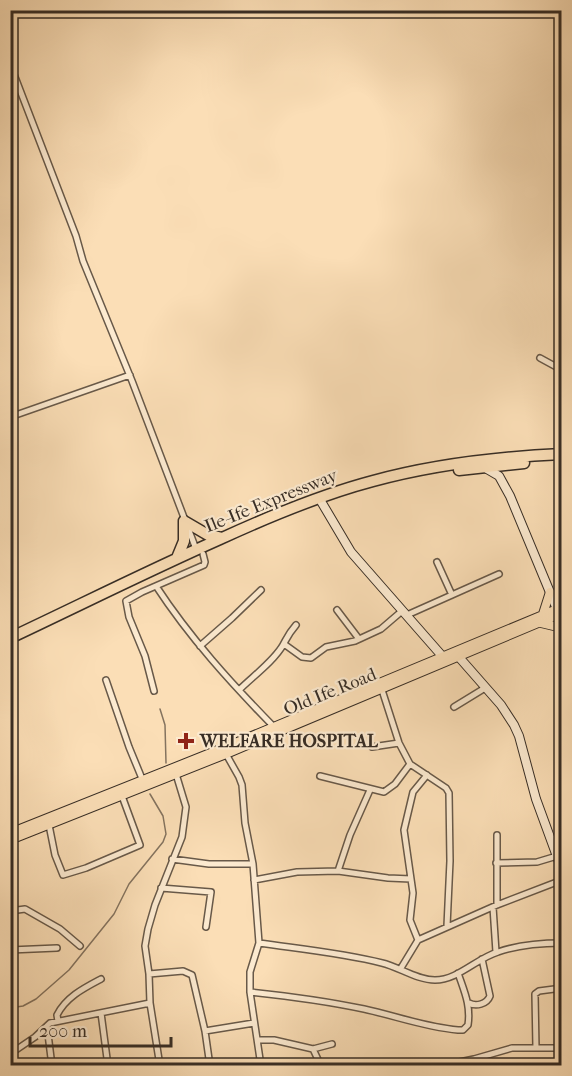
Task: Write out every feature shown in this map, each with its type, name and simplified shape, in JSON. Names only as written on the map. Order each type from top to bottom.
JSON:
[{"type":"highway","name":"Ile-Ife Expressway","points":[[10,645],[222,538],[306,502],[374,480],[470,461],[561,454]]},
{"type":"highway","name":"Ile-Ife Expressway","points":[[10,638],[177,558],[322,503],[426,475],[483,467],[561,461]]},
{"type":"highway","points":[[184,521],[208,535],[222,538]]},
{"type":"highway","points":[[177,558],[184,540],[184,521]]},
{"type":"main road","points":[[550,592],[542,618],[561,628]]},
{"type":"main road","name":"Old Ife Road","points":[[11,836],[49,825],[176,774],[274,727],[442,657],[560,612]]},
{"type":"main road","name":"Old Ife Road","points":[[11,836],[143,781],[226,754],[382,690],[542,618]]},
{"type":"street","points":[[10,64],[76,236],[83,261],[130,375],[184,521],[205,560],[204,565],[156,586],[126,603],[129,617],[146,656],[154,691]]},
{"type":"street","points":[[540,358],[561,370]]},
{"type":"street","points":[[10,417],[130,375]]},
{"type":"street","points":[[483,467],[499,476],[510,496],[560,612]]},
{"type":"street","points":[[322,503],[351,552],[442,657]]},
{"type":"street","points":[[437,562],[452,596]]},
{"type":"street","points":[[284,644],[294,652],[311,658],[334,644],[344,644],[359,639],[381,629],[405,613],[452,596],[498,574]]},
{"type":"street","points":[[156,586],[200,646],[274,727]]},
{"type":"street","points":[[200,646],[261,590]]},
{"type":"street","points":[[337,610],[359,639]]},
{"type":"street","points":[[239,690],[284,644],[286,636],[296,625]]},
{"type":"street","points":[[458,656],[509,715],[519,736],[536,799],[561,870]]},
{"type":"street","points":[[106,680],[143,781]]},
{"type":"street","points":[[454,707],[485,688]]},
{"type":"street","points":[[382,690],[399,742],[410,764],[446,788],[449,793],[450,861],[447,926]]},
{"type":"street","points":[[372,747],[399,742]]},
{"type":"street","points":[[226,754],[242,785],[244,823],[254,880],[259,943],[250,972],[250,992],[261,1065]]},
{"type":"street","points":[[320,776],[381,792],[388,790],[410,764]]},
{"type":"street","points":[[160,1065],[150,1003],[145,946],[161,888],[182,837],[186,807],[176,774]]},
{"type":"street","points":[[418,940],[410,920],[413,893],[405,846],[404,824],[413,792],[427,775]]},
{"type":"street","points":[[338,871],[369,790]]},
{"type":"street","points":[[49,825],[63,875],[86,868],[140,845],[122,796]]},
{"type":"street","points":[[496,952],[497,835]]},
{"type":"street","points":[[496,862],[537,862],[557,856]]},
{"type":"street","points":[[172,859],[209,864],[252,864]]},
{"type":"street","points":[[254,880],[297,872],[338,871],[411,879]]},
{"type":"street","points":[[401,968],[418,940],[561,880]]},
{"type":"street","points":[[161,888],[211,892],[206,927]]},
{"type":"street","points":[[10,911],[24,909],[60,929],[80,946]]},
{"type":"street","points":[[10,932],[11,950],[57,948]]},
{"type":"street","points":[[259,943],[338,954],[401,968],[435,980],[458,973],[496,952],[537,944],[561,943]]},
{"type":"street","points":[[469,1003],[474,1005],[489,1000],[482,959]]},
{"type":"street","points":[[149,974],[183,971],[192,975],[210,1065]]},
{"type":"street","points":[[250,992],[321,1000],[377,1012],[399,1020],[463,1030],[468,1025],[469,1003],[458,973]]},
{"type":"street","points":[[58,1021],[57,1015],[63,1003],[101,979]]},
{"type":"street","points":[[536,1048],[536,994],[539,991],[561,988]]},
{"type":"street","points":[[10,1054],[47,1026],[58,1021],[150,1003]]},
{"type":"street","points":[[101,1013],[108,1065]]},
{"type":"street","points":[[205,1031],[254,1023]]},
{"type":"street","points":[[47,1026],[52,1065]]},
{"type":"street","points":[[258,1040],[274,1040],[314,1049],[332,1044]]},
{"type":"street","points":[[440,1065],[474,1059],[512,1048],[561,1048]]},
{"type":"street","points":[[314,1049],[321,1065]]},
{"type":"waterway","points":[[160,709],[165,725],[166,763]]},
{"type":"waterway","points":[[10,1008],[23,1006],[36,999],[69,970],[114,914],[129,884],[163,842],[166,834],[163,816],[150,794]]},
{"type":"place","name":"WELFARE HOSPITAL","points":[[186,741]]}]
